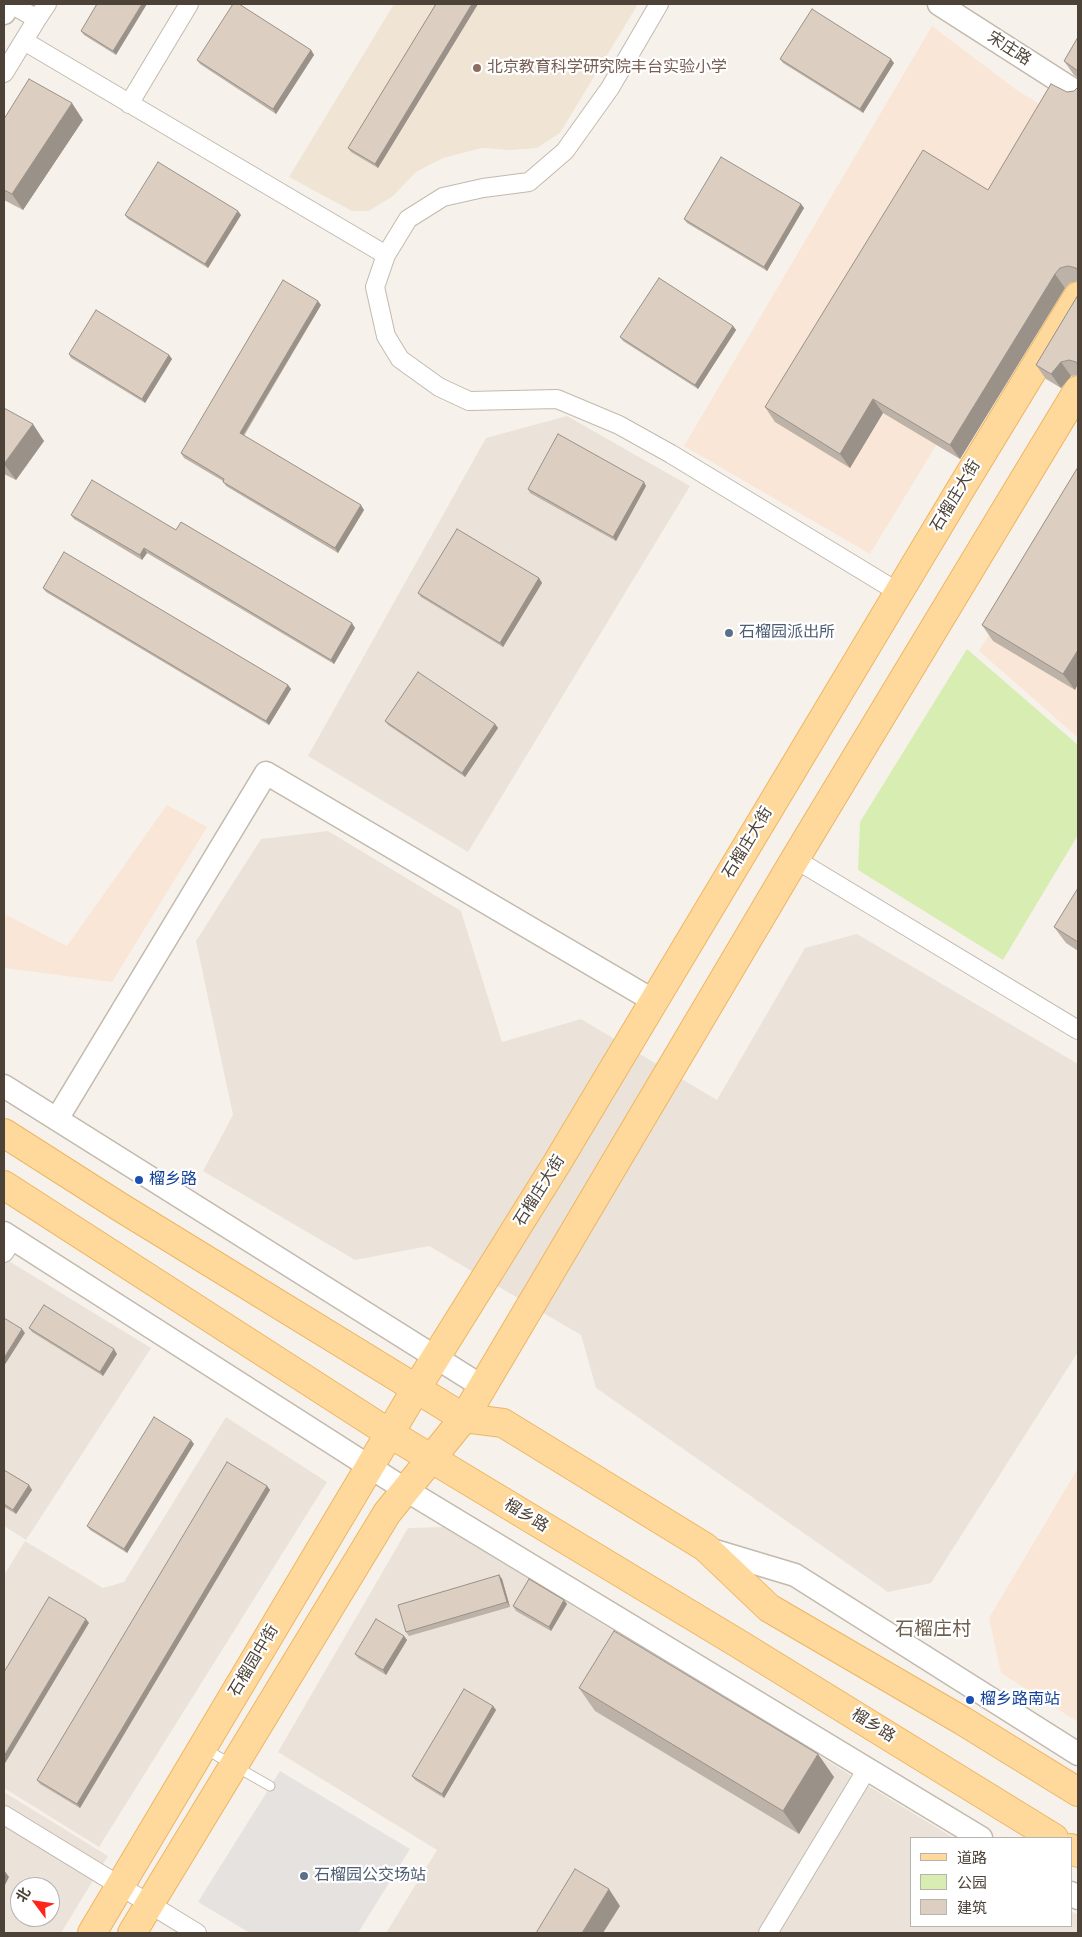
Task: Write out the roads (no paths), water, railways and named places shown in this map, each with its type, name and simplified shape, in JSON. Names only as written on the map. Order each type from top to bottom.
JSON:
[{"type":"main road","name":"石榴庄大街","points":[[416,1388],[557,1163],[898,592],[1078,296]]},
{"type":"main road","points":[[132,1933],[151,1905],[387,1513],[464,1418],[795,859],[1078,390]]},
{"type":"main road","points":[[4,1133],[120,1207],[464,1418],[503,1423],[705,1548],[769,1608],[963,1721],[1078,1792]]},
{"type":"main road","name":"榴乡路","points":[[4,1185],[389,1433],[739,1644],[1052,1837]]},
{"type":"main road","name":"石榴园中街","points":[[92,1933],[416,1388]]},
{"type":"street","points":[[4,13],[10,4],[37,20]]},
{"type":"street","points":[[4,73],[47,4]]},
{"type":"street","points":[[129,104],[189,4]]},
{"type":"street","points":[[659,4],[610,88],[565,151],[528,182],[483,188],[443,197],[408,219],[386,255],[375,287],[386,336],[400,359],[439,387],[469,401],[557,399],[619,425],[671,454],[898,592]]},
{"type":"street","name":"宋庄路","points":[[939,4],[1078,93]]},
{"type":"street","points":[[24,41],[386,255]]},
{"type":"street","points":[[57,1119],[266,773],[654,1001]]},
{"type":"street","points":[[795,859],[1078,1030]]},
{"type":"street","points":[[4,1086],[483,1387]]},
{"type":"street","points":[[7,1242],[406,1490],[978,1837]]},
{"type":"street","points":[[705,1548],[795,1575],[1078,1754]]},
{"type":"street","points":[[768,1933],[867,1769]]},
{"type":"street","points":[[4,1815],[197,1933]]},
{"type":"lane","points":[[202,1747],[270,1786]]},
{"type":"place","name":"北京教育科学研究院丰台实验小学","points":[[477,68]]},
{"type":"place","name":"石榴园派出所","points":[[729,633]]},
{"type":"place","name":"榴乡路","points":[[139,1180]]},
{"type":"place","name":"榴乡路南站","points":[[970,1700]]},
{"type":"place","name":"石榴园公交场站","points":[[304,1876]]},
{"type":"district","name":"石榴庄村","points":[[933,1630]]}]
